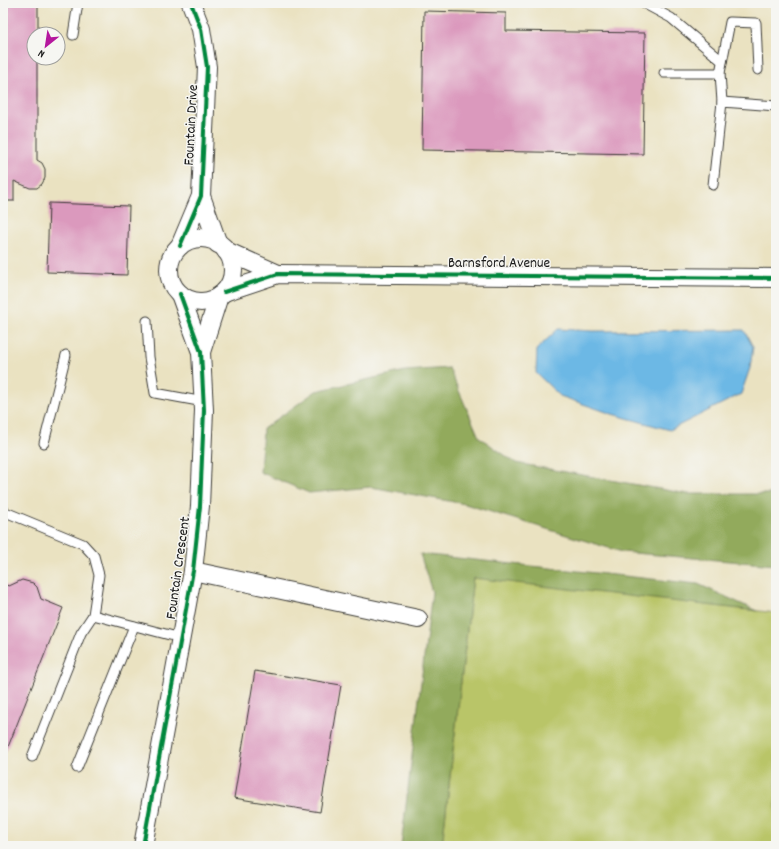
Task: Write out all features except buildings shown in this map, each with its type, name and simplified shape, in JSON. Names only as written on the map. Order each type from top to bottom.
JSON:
[{"type":"street","name":"Fountain Drive","points":[[180,246],[201,196],[207,67],[201,29],[191,3]]},
{"type":"street","name":"Fountain Drive","points":[[201,196],[222,248]]},
{"type":"street","points":[[200,239],[210,240],[222,248],[230,259],[232,276],[222,294],[210,301],[200,302],[189,300],[180,294],[173,286],[169,275],[169,264],[173,254],[180,246],[189,240],[200,239]]},
{"type":"street","name":"Barnsford Avenue","points":[[222,248],[278,274]]},
{"type":"street","name":"Barnsford Avenue","points":[[222,294],[278,274],[776,278]]},
{"type":"street","name":"Fountain Crescent","points":[[143,846],[193,572],[200,506],[204,402],[201,352],[180,294]]},
{"type":"street","name":"Fountain Crescent","points":[[201,352],[222,294]]},
{"type":"street","points":[[193,572],[418,619]]},
{"type":"lane","points":[[73,35],[78,3]]},
{"type":"lane","points":[[643,3],[671,18],[722,61]]},
{"type":"lane","points":[[713,186],[722,102],[720,73],[730,22],[756,23],[758,70]]},
{"type":"lane","points":[[664,72],[720,73]]},
{"type":"lane","points":[[722,102],[776,106]]},
{"type":"lane","points":[[147,321],[149,356],[155,393],[204,402]]},
{"type":"lane","points":[[44,443],[66,355]]},
{"type":"lane","points":[[3,511],[83,544],[94,556],[99,575],[93,615],[81,633],[32,757]]},
{"type":"lane","points":[[93,615],[181,638]]},
{"type":"lane","points":[[77,768],[134,626]]},
{"type":"green space","points":[[449,368],[479,437],[516,463],[688,494],[776,494],[776,565],[622,552],[465,504],[371,487],[309,493],[260,472],[263,429],[316,391],[405,371]]},
{"type":"green space","points":[[420,554],[698,584],[757,611],[473,578],[442,846],[401,846],[432,592]]},
{"type":"green space","points":[[473,577],[776,613],[776,846],[442,846]]},
{"type":"water","points":[[558,329],[593,331],[744,330],[753,347],[750,368],[741,394],[670,430],[612,414],[560,396],[536,373],[537,349]]},
{"type":"cycle path","points":[[180,246],[201,196],[207,67],[201,29],[191,3]]},
{"type":"cycle path","points":[[224,292],[278,274],[776,278]]},
{"type":"cycle path","points":[[143,846],[193,571],[200,506],[204,410],[201,352],[180,294]]}]
